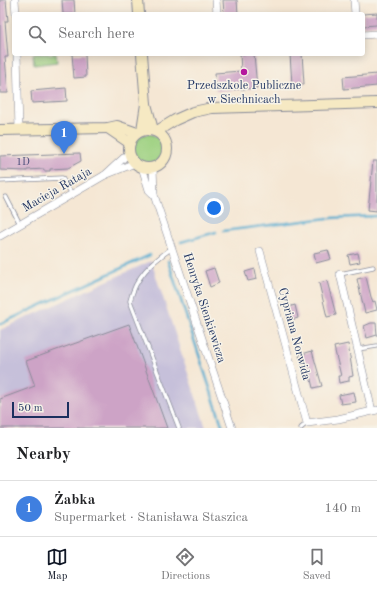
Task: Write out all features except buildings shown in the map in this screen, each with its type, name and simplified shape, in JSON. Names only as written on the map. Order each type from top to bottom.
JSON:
[{"type":"street","points":[[15,0],[16,12]]},
{"type":"street","points":[[138,0],[139,12]]},
{"type":"street","points":[[216,0],[217,12]]},
{"type":"street","points":[[354,0],[355,12]]},
{"type":"street","points":[[365,35],[377,34]]},
{"type":"street","points":[[17,56],[19,130]]},
{"type":"street","points":[[108,128],[130,148],[139,165],[153,168],[159,165],[167,155],[167,143],[158,133],[146,104],[142,56]]},
{"type":"street","points":[[0,130],[108,128],[117,126],[139,132],[158,133],[175,120],[193,112],[212,108],[377,103]]},
{"type":"street","points":[[130,148],[139,132],[146,104]]},
{"type":"street","name":"Macieja Rataja","points":[[105,175],[130,148]]},
{"type":"street","name":"Macieja Rataja","points":[[0,236],[105,175],[139,165]]},
{"type":"street","name":"Henryka Sienkiewicza","points":[[139,165],[149,190],[154,196]]},
{"type":"street","name":"Henryka Sienkiewicza","points":[[153,168],[154,196],[173,248],[232,428]]},
{"type":"street","name":"Cypriana Norwida","points":[[260,251],[304,425]]},
{"type":"street","points":[[304,425],[338,419],[374,410],[340,274]]},
{"type":"lane","points":[[0,181],[62,178],[72,194]]},
{"type":"lane","points":[[6,197],[20,225]]},
{"type":"lane","points":[[173,248],[153,262],[133,286],[130,300],[179,428]]},
{"type":"lane","points":[[340,274],[373,267]]},
{"type":"lane","points":[[358,349],[377,346]]},
{"type":"shaded area","points":[[151,261],[206,428],[0,428],[0,330]]},
{"type":"green space","points":[[33,56],[56,56],[57,62],[34,65]]},
{"type":"green space","points":[[148,134],[158,139],[163,149],[158,159],[148,164],[138,159],[133,149],[138,139]]},
{"type":"waterway","points":[[331,218],[377,216]]},
{"type":"waterway","points":[[223,231],[328,218]]},
{"type":"waterway","points":[[181,242],[216,232]]},
{"type":"waterway","points":[[0,324],[150,255]]},
{"type":"waterway","points":[[168,261],[223,428]]},
{"type":"place","name":"Przedszkole Publiczne w Siechnicach","points":[[244,72]]},
{"type":"place","name":"Żabka","points":[[64,154]]}]
